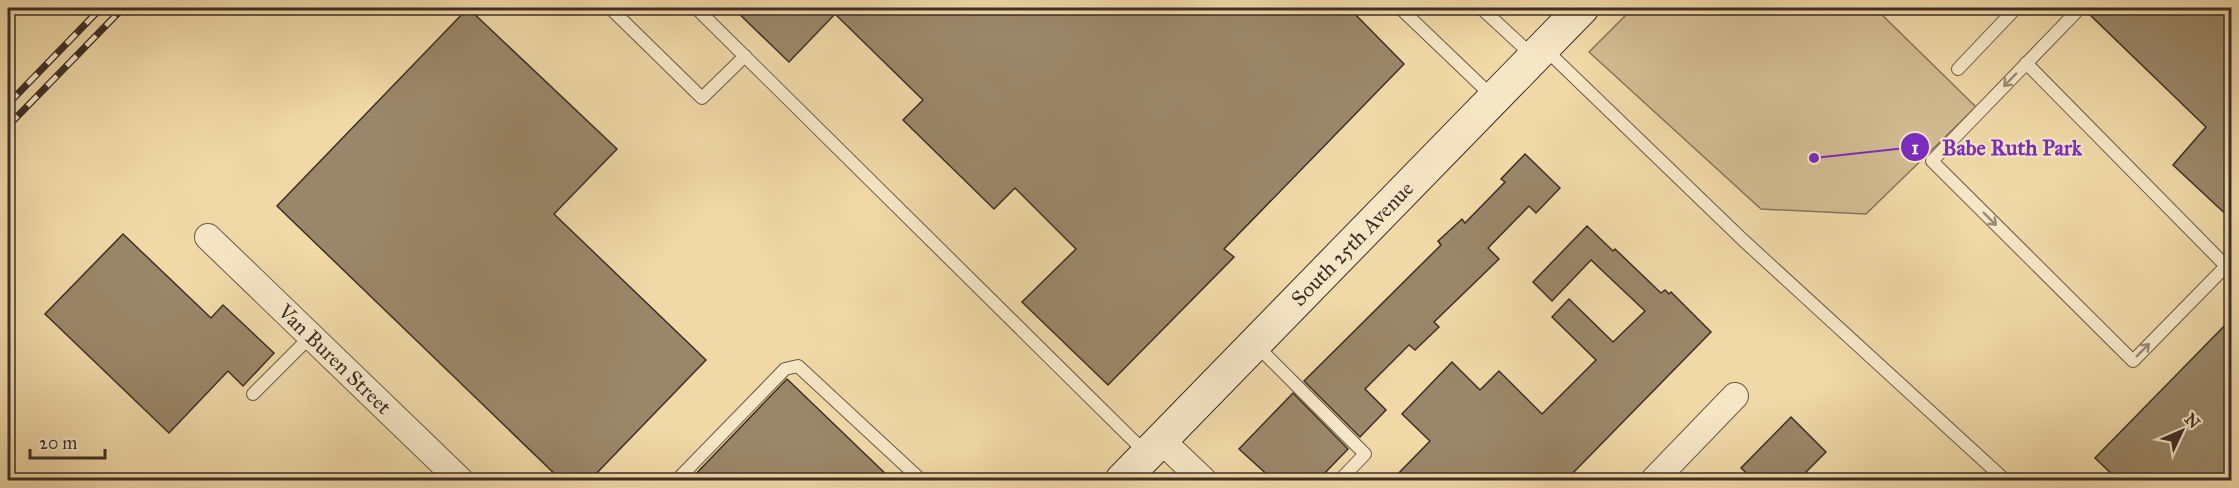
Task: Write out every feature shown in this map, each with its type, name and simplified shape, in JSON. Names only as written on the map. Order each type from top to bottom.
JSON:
[{"type":"main road","name":"South 25th Avenue","points":[[1122,480],[1582,8]]},
{"type":"street","name":"Van Buren Street","points":[[208,237],[460,480]]},
{"type":"street","points":[[1654,480],[1736,396]]},
{"type":"street","points":[[1154,447],[1203,480]]},
{"type":"lane","points":[[610,8],[702,99],[745,56]]},
{"type":"lane","points":[[696,8],[1154,447]]},
{"type":"lane","points":[[1400,8],[1494,98]]},
{"type":"lane","points":[[1481,8],[1539,52],[2005,480]]},
{"type":"lane","points":[[1958,69],[2016,8]]},
{"type":"lane","points":[[2026,63],[2229,263],[2133,361],[1932,161],[2026,63],[2080,8]]},
{"type":"lane","points":[[254,394],[311,336]]},
{"type":"lane","points":[[1255,344],[1365,454],[1340,480]]},
{"type":"lane","points":[[677,480],[784,369],[798,366],[921,480]]},
{"type":"shaded area","points":[[1633,8],[1875,8],[1976,107],[1866,214],[1761,209],[1589,52]]},
{"type":"building","points":[[468,8],[617,149],[554,214],[706,360],[590,480],[561,480],[277,206]]},
{"type":"building","points":[[733,8],[1349,8],[1404,64],[1224,249],[1234,257],[1108,385],[1022,302],[1076,249],[1015,188],[994,209],[903,120],[923,100],[835,14],[789,62]]},
{"type":"building","points":[[2088,8],[2232,8],[2232,220],[2173,165],[2206,127],[2087,12]]},
{"type":"building","points":[[1525,154],[1560,188],[1536,213],[1529,206],[1488,248],[1499,259],[1434,322],[1439,327],[1415,350],[1409,345],[1365,389],[1386,410],[1360,437],[1304,381],[1441,245],[1438,241],[1462,219],[1465,223],[1505,182],[1501,179]]},
{"type":"building","points":[[1587,226],[1661,293],[1665,290],[1669,294],[1671,292],[1711,332],[1566,480],[1392,480],[1430,441],[1402,414],[1452,362],[1480,390],[1499,371],[1542,414],[1596,360],[1552,317],[1569,299],[1613,342],[1645,311],[1591,260],[1552,301],[1533,282]]},
{"type":"building","points":[[123,234],[211,318],[223,305],[274,353],[243,386],[228,371],[169,433],[45,314]]},
{"type":"building","points":[[2232,318],[2232,480],[2118,480],[2095,458]]},
{"type":"building","points":[[787,379],[892,480],[690,480]]},
{"type":"building","points":[[1293,393],[1348,449],[1318,480],[1273,480],[1239,449]]},
{"type":"building","points":[[1791,417],[1826,452],[1798,480],[1754,480],[1741,468]]},
{"type":"railway","points":[[8,104],[101,8]]},
{"type":"railway","points":[[8,126],[123,8]]},
{"type":"place","name":"Babe Ruth Park","points":[[1814,158]]}]
